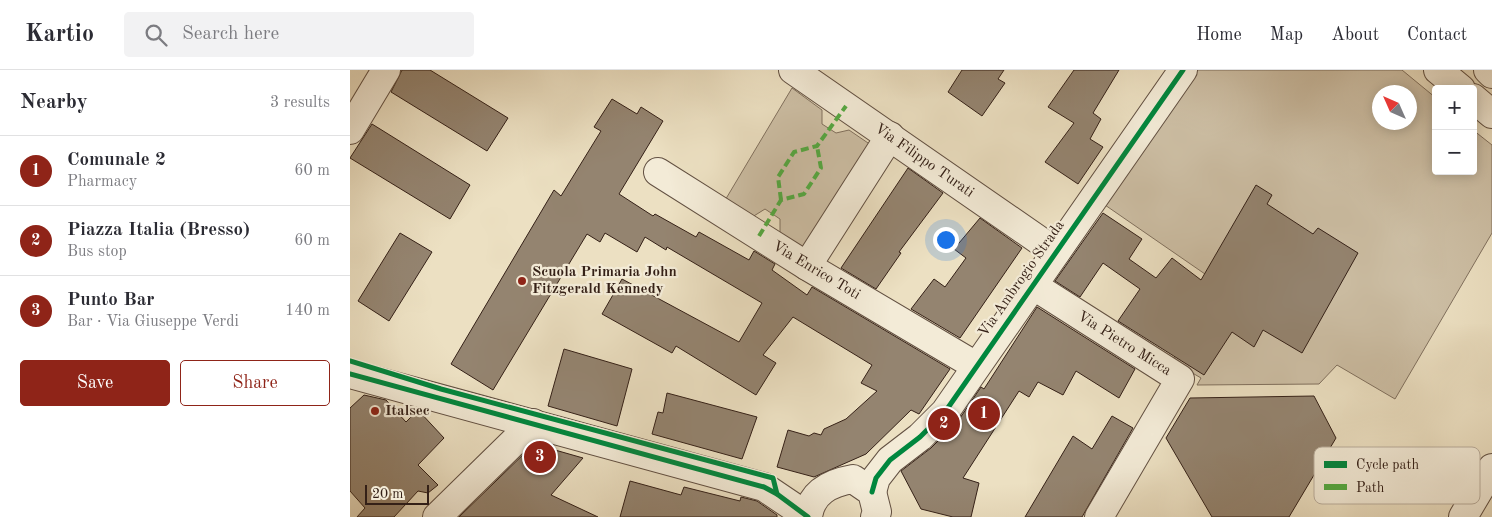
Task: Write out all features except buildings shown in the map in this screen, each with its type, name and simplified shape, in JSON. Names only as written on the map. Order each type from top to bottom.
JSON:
[{"type":"street","points":[[350,130],[386,70]]},
{"type":"street","name":"Via Filippo Turati","points":[[793,70],[1056,252]]},
{"type":"street","name":"Via Ambrogio Strada","points":[[879,510],[876,478],[890,460],[920,437],[946,412],[976,366],[1034,286],[1183,70]]},
{"type":"street","points":[[1438,70],[1456,85]]},
{"type":"street","points":[[1488,70],[1492,74]]},
{"type":"street","points":[[1477,101],[1492,114]]},
{"type":"street","points":[[807,266],[890,136]]},
{"type":"street","name":"Via Enrico Toti","points":[[658,172],[807,266],[976,366]]},
{"type":"street","name":"Via Pietro Micca","points":[[1034,286],[1180,379],[1099,517]]},
{"type":"street","points":[[351,376],[533,423],[764,488],[808,516],[813,498],[829,484],[852,479],[879,510]]},
{"type":"street","points":[[437,517],[533,423]]},
{"type":"street","points":[[1480,488],[1492,468]]},
{"type":"street","points":[[1463,517],[1471,504]]},
{"type":"shaded area","points":[[1196,70],[1402,70],[1432,95],[1432,175],[1477,175],[1477,133],[1492,145],[1492,233],[1395,399],[1337,365],[1319,384],[1197,385],[1201,378],[1172,361],[1218,283],[1105,205]]},
{"type":"shaded area","points":[[792,88],[822,110],[822,124],[836,133],[849,130],[871,145],[802,248],[780,234],[780,219],[765,209],[749,219],[724,202]]},
{"type":"marked path","points":[[781,200],[778,177],[794,152],[817,146],[846,106]]},
{"type":"marked path","points":[[759,236],[781,200],[804,194],[821,168],[817,146]]},
{"type":"cycle path","points":[[872,492],[876,478],[890,460],[920,437],[945,412],[1183,70]]},
{"type":"cycle path","points":[[350,361],[441,389],[773,478],[777,494]]},
{"type":"cycle path","points":[[350,374],[764,487],[777,494],[808,517]]},
{"type":"place","name":"Scuola Primaria John Fitzgerald Kennedy","points":[[522,281]]},
{"type":"place","name":"Italsec","points":[[375,411]]},
{"type":"place","name":"Comunale 2","points":[[984,414]]},
{"type":"place","name":"Piazza Italia (Bresso)","points":[[944,424]]},
{"type":"place","name":"Punto Bar","points":[[540,457]]}]
